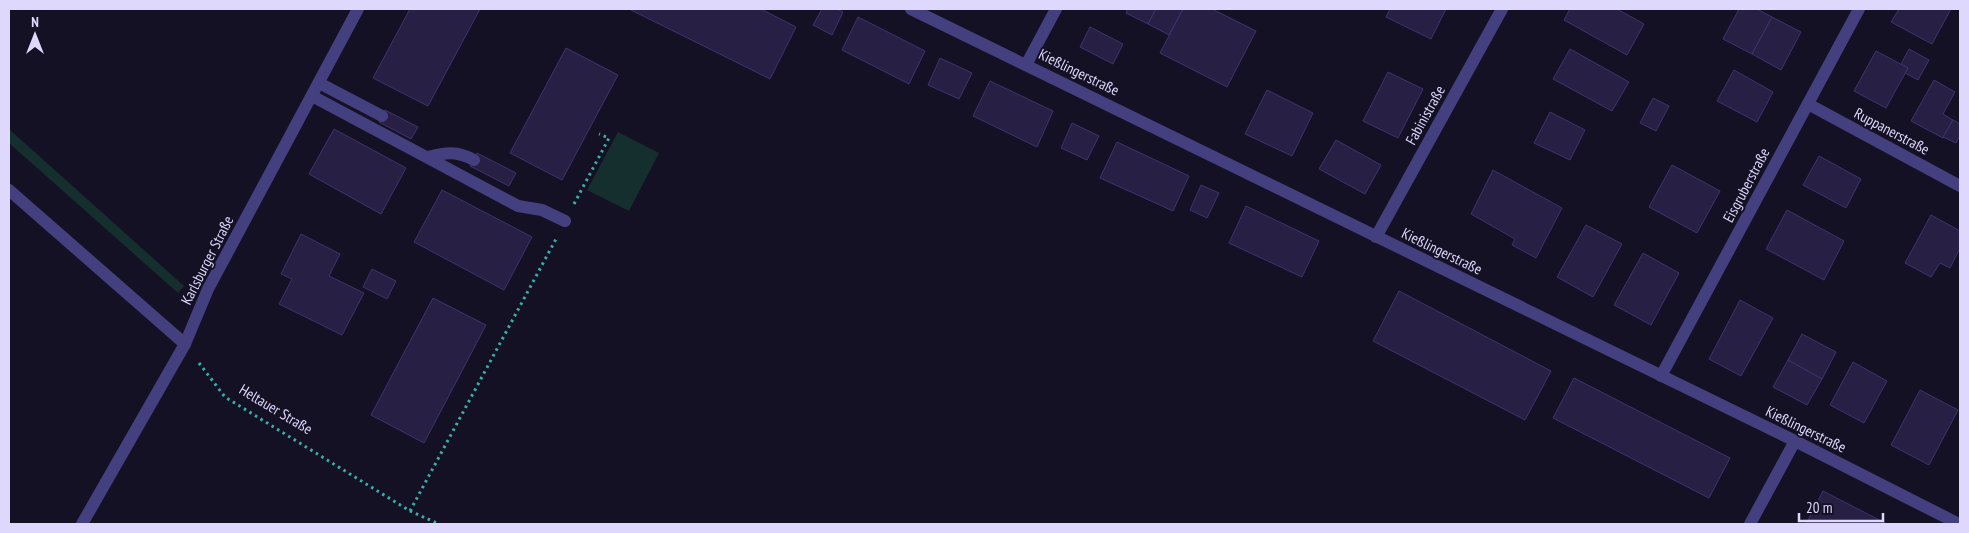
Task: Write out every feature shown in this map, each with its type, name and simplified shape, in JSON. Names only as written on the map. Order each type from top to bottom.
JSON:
[{"type":"street","name":"Karlsburger Straße","points":[[82,524],[185,344],[208,289],[358,9]]},
{"type":"street","name":"Kießlingerstraße","points":[[911,9],[1795,441],[1959,524]]},
{"type":"street","points":[[1026,65],[1056,9]]},
{"type":"street","name":"Fabinistraße","points":[[1376,237],[1502,9]]},
{"type":"street","name":"Eisgruberstraße","points":[[1661,376],[1859,9]]},
{"type":"street","points":[[319,83],[382,116]]},
{"type":"street","points":[[312,96],[518,206],[542,210],[565,221]]},
{"type":"street","name":"Ruppanerstraße","points":[[1808,104],[1960,186]]},
{"type":"street","points":[[428,157],[450,152],[460,153],[474,160]]},
{"type":"street","points":[[9,190],[185,344]]},
{"type":"street","points":[[1750,524],[1795,441]]},
{"type":"path","points":[[410,511],[610,138],[599,134]]},
{"type":"path","name":"Heltauer Straße","points":[[185,344],[225,397],[410,511],[439,524]]},
{"type":"green space","points":[[9,129],[184,286],[178,293],[9,143]]},
{"type":"green space","points":[[618,132],[659,153],[629,211],[587,190]]},
{"type":"building","points":[[410,9],[480,9],[428,106],[373,78]]},
{"type":"building","points":[[629,9],[761,9],[796,27],[770,79]]},
{"type":"building","points":[[822,9],[837,9],[843,12],[832,35],[813,25]]},
{"type":"building","points":[[1128,9],[1156,9],[1148,24],[1126,13]]},
{"type":"building","points":[[1156,9],[1183,9],[1169,35],[1148,24]]},
{"type":"building","points":[[1183,9],[1212,9],[1256,31],[1227,87],[1160,53]]},
{"type":"building","points":[[1390,9],[1446,9],[1431,39],[1386,17]]},
{"type":"building","points":[[1570,9],[1617,9],[1644,24],[1627,55],[1564,20]]},
{"type":"building","points":[[1739,9],[1757,9],[1772,17],[1752,54],[1723,39]]},
{"type":"building","points":[[1899,9],[1951,9],[1932,44],[1891,22]]},
{"type":"building","points":[[858,17],[925,51],[909,84],[842,50]]},
{"type":"building","points":[[1772,17],[1801,32],[1781,70],[1752,54]]},
{"type":"building","points":[[1090,27],[1123,44],[1113,64],[1080,47]]},
{"type":"building","points":[[566,48],[618,75],[562,180],[510,153]]},
{"type":"building","points":[[1570,49],[1629,82],[1612,111],[1553,79]]},
{"type":"building","points":[[1909,49],[1929,60],[1918,80],[1905,73],[1908,68],[1901,64]]},
{"type":"building","points":[[1876,51],[1908,68],[1886,108],[1854,91]]},
{"type":"building","points":[[940,58],[972,73],[959,99],[928,85]]},
{"type":"building","points":[[1734,70],[1773,92],[1757,122],[1717,101]]},
{"type":"building","points":[[1388,72],[1423,89],[1398,138],[1363,121]]},
{"type":"building","points":[[1934,80],[1955,92],[1943,114],[1953,120],[1943,138],[1911,121]]},
{"type":"building","points":[[990,81],[1053,111],[1037,147],[973,116]]},
{"type":"building","points":[[1267,90],[1313,113],[1292,156],[1245,134]]},
{"type":"building","points":[[1653,98],[1669,106],[1656,131],[1640,123]]},
{"type":"building","points":[[385,110],[418,127],[411,139],[379,122]]},
{"type":"building","points":[[1550,112],[1585,130],[1570,160],[1534,143]]},
{"type":"building","points":[[1953,120],[1960,124],[1960,135],[1956,143],[1943,137]]},
{"type":"building","points":[[1072,123],[1099,136],[1087,160],[1061,148]]},
{"type":"building","points":[[334,129],[406,168],[381,214],[309,174]]},
{"type":"building","points":[[1336,140],[1381,165],[1365,194],[1319,169]]},
{"type":"building","points":[[1117,142],[1189,176],[1173,211],[1100,178]]},
{"type":"building","points":[[477,153],[516,173],[509,186],[470,166]]},
{"type":"building","points":[[1819,156],[1861,179],[1846,208],[1803,185]]},
{"type":"building","points":[[1672,165],[1720,191],[1697,233],[1649,207]]},
{"type":"building","points":[[1493,170],[1562,208],[1536,258],[1512,245],[1515,239],[1471,214]]},
{"type":"building","points":[[1201,185],[1219,193],[1207,218],[1190,210]]},
{"type":"building","points":[[442,190],[532,237],[504,290],[414,242]]},
{"type":"building","points":[[1246,206],[1319,241],[1302,277],[1229,243]]},
{"type":"building","points":[[1787,210],[1844,241],[1824,280],[1766,249]]},
{"type":"building","points":[[1931,215],[1960,231],[1960,248],[1950,268],[1940,263],[1931,277],[1905,263]]},
{"type":"building","points":[[1586,225],[1622,244],[1593,297],[1557,277]]},
{"type":"building","points":[[301,234],[340,254],[329,276],[364,293],[342,335],[279,304],[292,279],[281,274]]},
{"type":"building","points":[[1643,253],[1679,273],[1651,325],[1614,305]]},
{"type":"building","points":[[372,269],[396,281],[387,299],[363,287]]},
{"type":"building","points":[[1399,291],[1551,371],[1525,420],[1373,341]]},
{"type":"building","points":[[433,298],[486,325],[424,443],[371,415]]},
{"type":"building","points":[[1740,300],[1773,318],[1741,376],[1709,359]]},
{"type":"building","points":[[1802,334],[1836,352],[1822,379],[1788,360]]},
{"type":"building","points":[[1788,360],[1822,379],[1807,405],[1773,387]]},
{"type":"building","points":[[1853,362],[1887,381],[1864,423],[1830,405]]},
{"type":"building","points":[[1574,378],[1730,458],[1709,498],[1553,418]]},
{"type":"building","points":[[1920,390],[1958,410],[1929,465],[1891,445]]},
{"type":"building","points":[[1823,491],[1887,524],[1806,524]]}]
